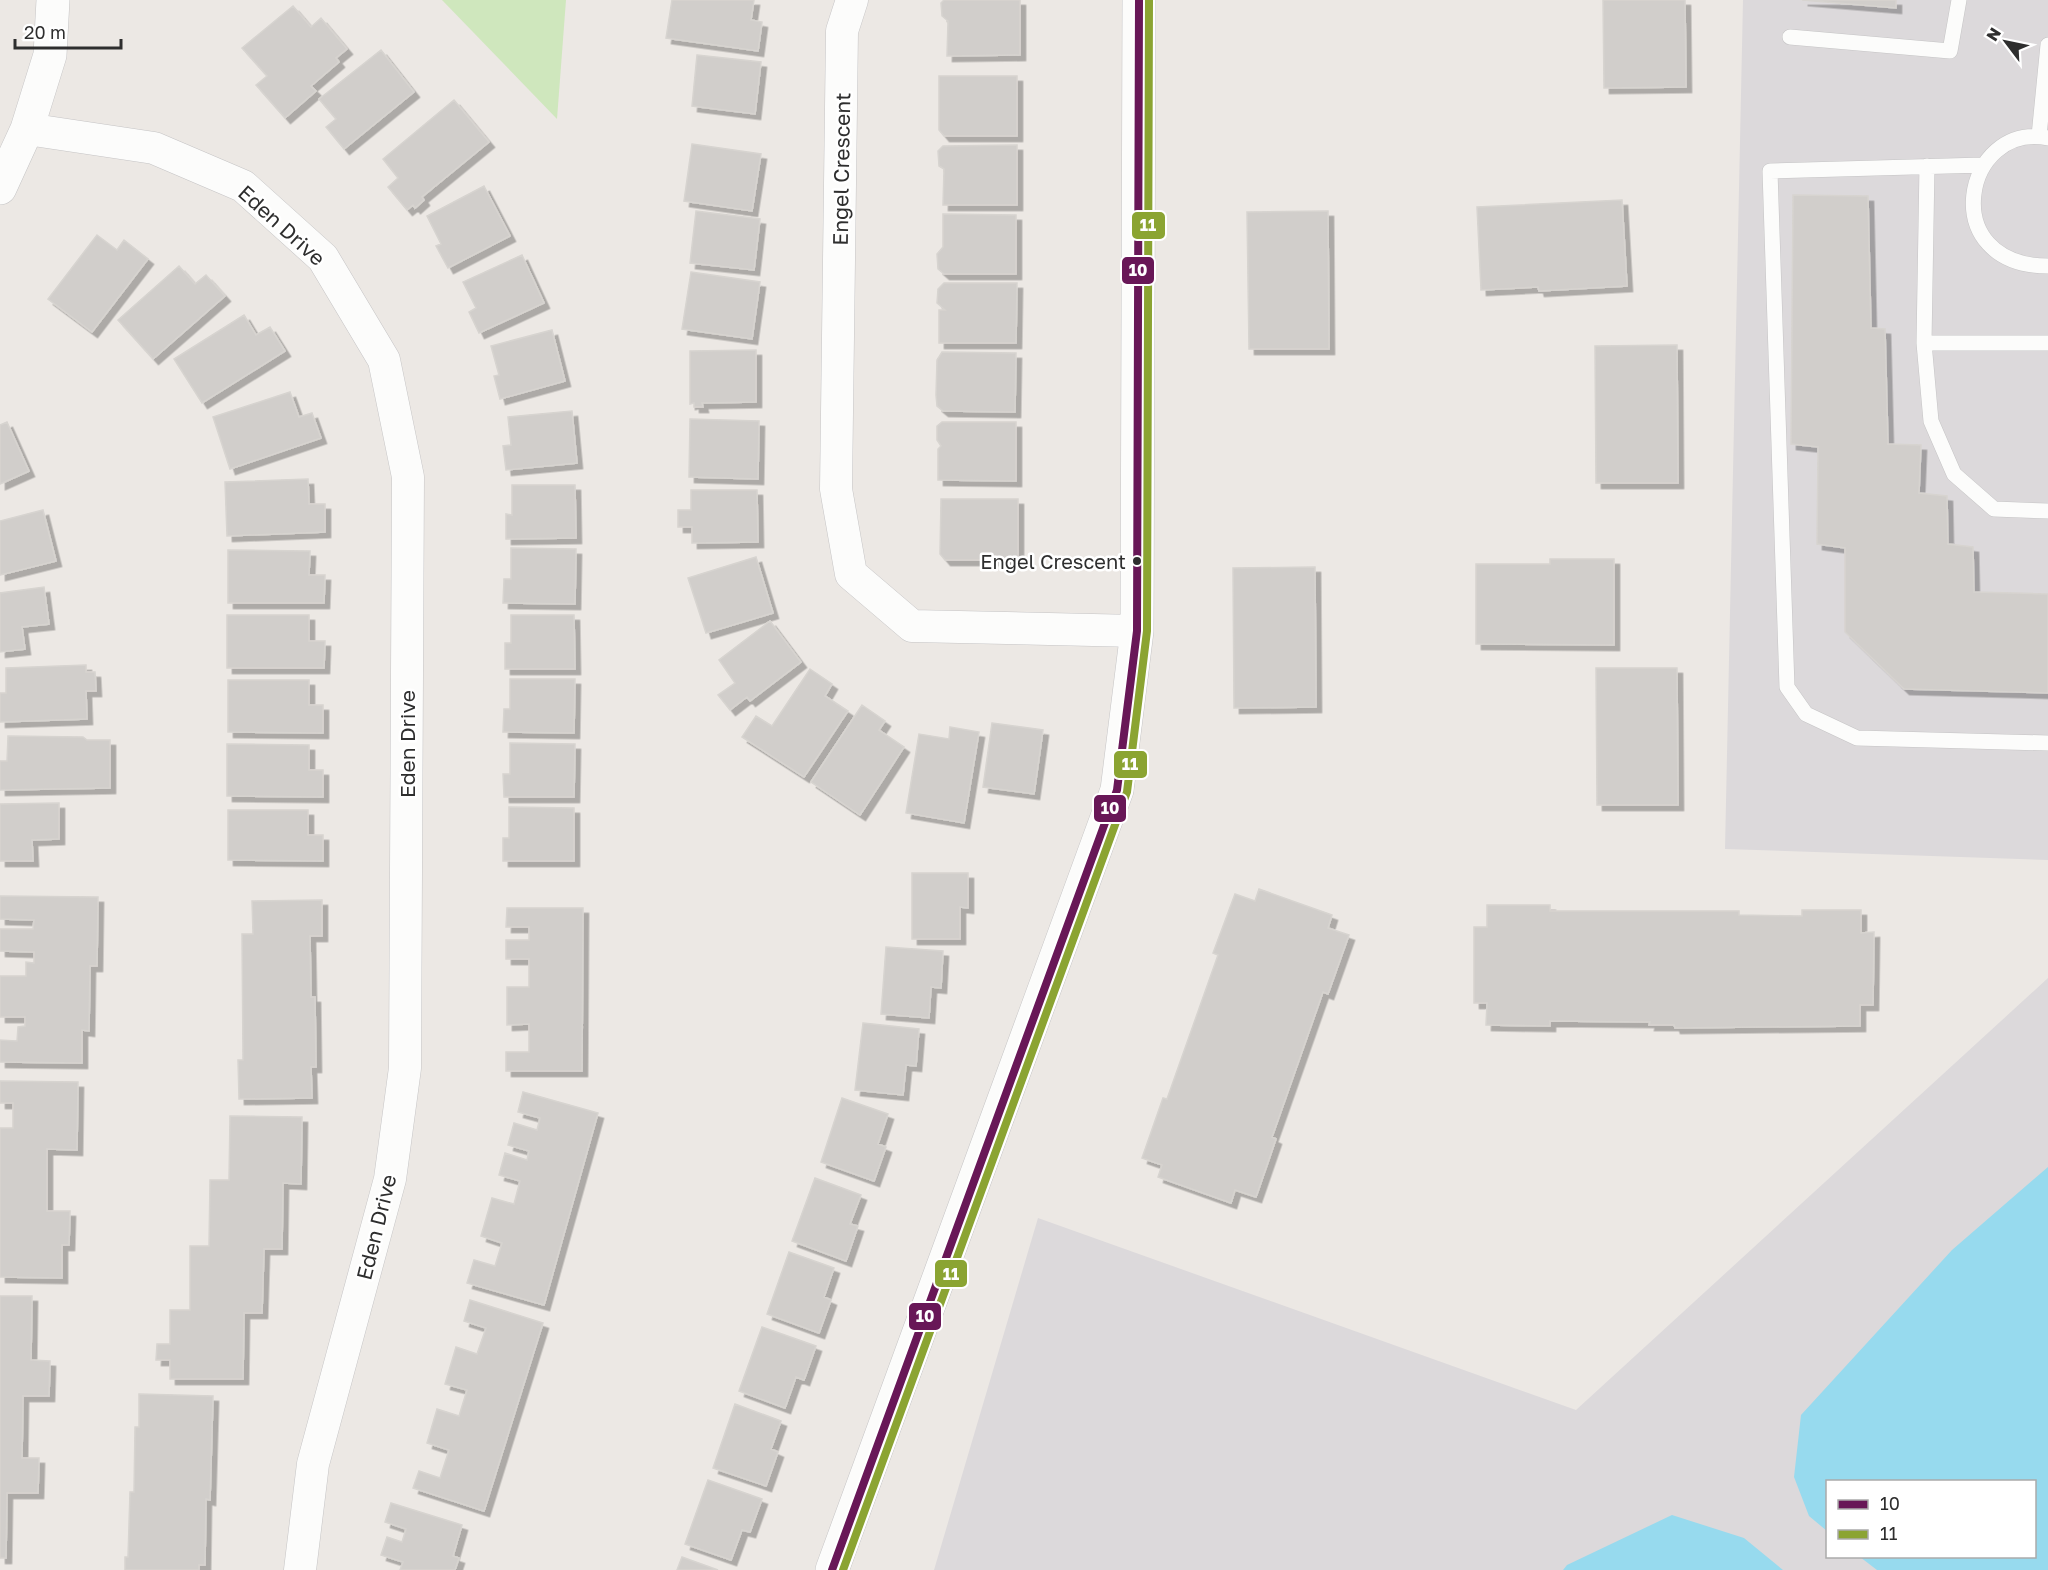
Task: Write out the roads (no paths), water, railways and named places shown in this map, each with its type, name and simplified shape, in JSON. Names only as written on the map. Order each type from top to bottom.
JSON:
[{"type":"street","points":[[0,188],[27,129],[50,55],[53,0]]},
{"type":"street","name":"Engel Crescent","points":[[852,0],[842,31],[836,489],[851,574],[912,626],[1137,631]]},
{"type":"street","points":[[832,1570],[1117,790],[1137,631],[1139,0]]},
{"type":"street","name":"Eden Drive","points":[[27,129],[154,148],[243,186],[323,258],[384,360],[408,477],[405,1068],[390,1179],[313,1464],[300,1570]]},
{"type":"lane","points":[[1790,37],[1950,51],[1959,0]]},
{"type":"lane","points":[[2048,45],[2043,137],[2018,139],[1999,149],[1983,165],[1974,185],[1972,207],[1977,228],[1989,246],[2006,259],[2027,266],[2048,266]]},
{"type":"lane","points":[[1927,165],[1924,343],[1931,421],[1954,474],[1995,509],[2048,511]]},
{"type":"lane","points":[[1983,165],[1770,171],[1787,687],[1806,714],[1857,738],[2048,743]]},
{"type":"lane","points":[[1924,343],[2048,343]]},
{"type":"water","points":[[2048,1167],[2048,1570],[1877,1570],[1861,1558],[2036,1558],[2036,1480],[1826,1480],[1826,1530],[1809,1516],[1794,1477],[1801,1415],[1952,1250]]},
{"type":"water","points":[[1672,1515],[1744,1538],[1783,1570],[1563,1570],[1567,1565]]},
{"type":"place","name":"Engel Crescent","points":[[1137,561]]}]
